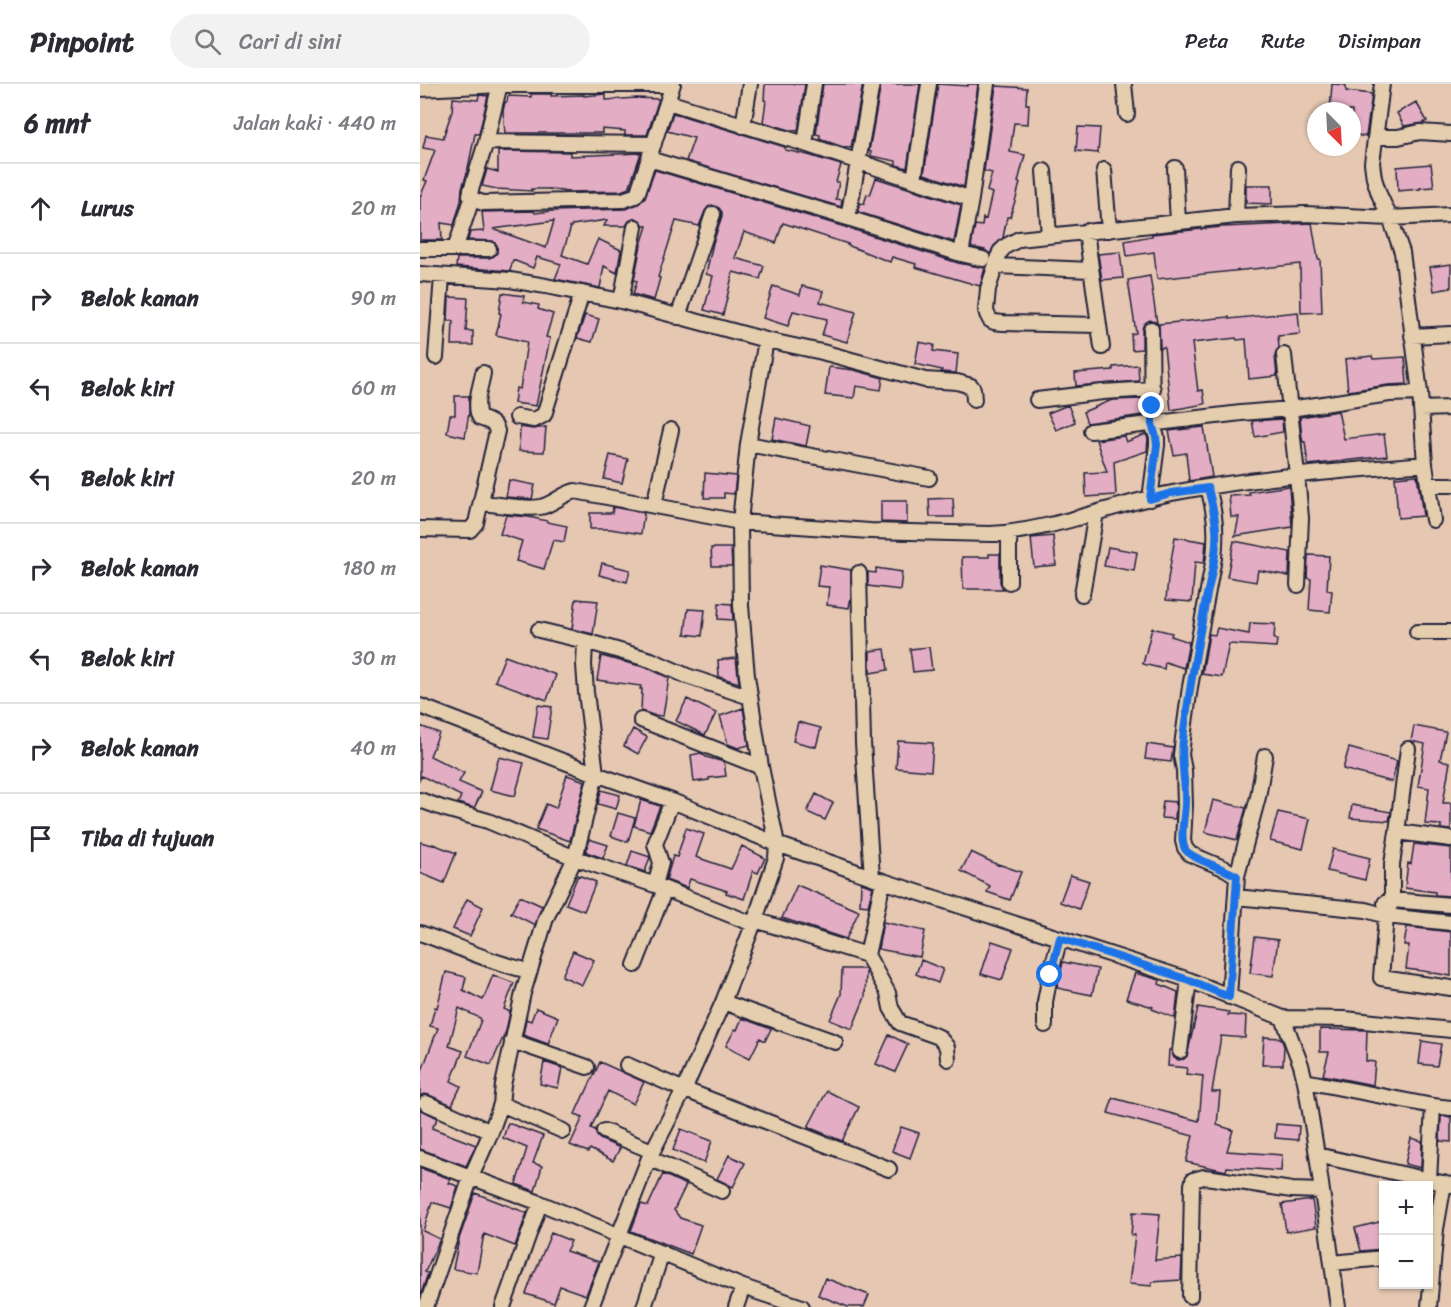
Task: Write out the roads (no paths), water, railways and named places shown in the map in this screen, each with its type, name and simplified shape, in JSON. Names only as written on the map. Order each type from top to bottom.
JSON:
[{"type":"street","points":[[742,126],[750,84]]},
{"type":"street","points":[[805,144],[814,84]]},
{"type":"street","points":[[848,218],[872,84]]},
{"type":"street","points":[[914,180],[929,84]]},
{"type":"street","points":[[961,254],[987,84]]},
{"type":"street","points":[[1124,84],[1127,114]]},
{"type":"street","points":[[1382,84],[1371,163],[1379,194],[1402,252],[1433,520]]},
{"type":"street","points":[[455,249],[472,199],[471,190],[500,85]]},
{"type":"street","points":[[420,89],[500,85],[673,85],[635,196],[622,200],[483,203],[472,199]]},
{"type":"street","points":[[668,102],[971,199]]},
{"type":"street","points":[[1375,137],[1398,137],[1420,132],[1451,134]]},
{"type":"street","points":[[486,142],[654,144]]},
{"type":"street","points":[[649,159],[982,259]]},
{"type":"street","points":[[1236,216],[1238,167]]},
{"type":"street","points":[[1175,168],[1178,222]]},
{"type":"street","points":[[1104,170],[1109,230]]},
{"type":"street","points":[[1044,171],[1048,235]]},
{"type":"street","points":[[678,317],[713,214]]},
{"type":"street","points":[[1098,326],[990,320],[986,310],[988,289],[1000,252],[1011,242],[1019,239],[1236,216],[1305,214],[1390,218],[1451,215]]},
{"type":"street","points":[[621,301],[635,227]]},
{"type":"street","points":[[1086,231],[1101,347]]},
{"type":"street","points":[[420,249],[489,249]]},
{"type":"street","points":[[997,266],[1091,270]]},
{"type":"street","points":[[420,274],[510,280],[621,301],[766,340],[822,352],[925,381],[957,382],[971,386],[974,400]]},
{"type":"street","points":[[436,357],[442,276]]},
{"type":"street","points":[[517,417],[534,420],[544,415],[582,293]]},
{"type":"street","points":[[1150,499],[1157,445],[1152,424],[1151,329]]},
{"type":"street","points":[[1412,336],[1451,334]]},
{"type":"street","points":[[591,1307],[651,1154],[684,1090],[723,1002],[774,866],[777,844],[761,767],[750,697],[741,606],[740,522],[748,444],[766,340]]},
{"type":"street","points":[[1284,355],[1301,537],[1298,585]]},
{"type":"street","points":[[420,529],[470,530],[476,523],[497,431],[496,426],[480,418],[477,413],[483,373]]},
{"type":"street","points":[[1036,400],[1153,389]]},
{"type":"street","points":[[1091,431],[1290,409],[1389,394],[1420,393]]},
{"type":"street","points":[[1421,409],[1451,408]]},
{"type":"street","points":[[654,505],[672,430]]},
{"type":"street","points":[[748,444],[929,478]]},
{"type":"street","points":[[481,503],[540,507],[548,505],[568,492],[575,491],[740,522],[870,531],[990,534],[1009,533],[1171,493],[1297,475],[1425,464]]},
{"type":"street","points":[[1428,485],[1451,485]]},
{"type":"street","points":[[1208,488],[1214,510],[1216,539],[1181,755],[1185,805],[1183,841],[1190,854],[1237,876]]},
{"type":"street","points":[[1082,594],[1096,513]]},
{"type":"street","points":[[1009,533],[1009,582]]},
{"type":"street","points":[[859,573],[863,743],[878,879],[867,955],[888,993],[891,1008],[900,1023],[939,1037],[947,1047],[948,1059]]},
{"type":"street","points":[[539,630],[651,660],[687,676],[750,697]]},
{"type":"street","points":[[1417,633],[1451,632]]},
{"type":"street","points":[[426,1307],[471,1177],[501,1104],[523,993],[546,918],[575,858],[596,774],[586,692],[585,641]]},
{"type":"street","points":[[420,706],[672,801],[777,844],[1189,980],[1283,1018],[1345,1019],[1451,1030]]},
{"type":"street","points":[[641,720],[761,767]]},
{"type":"street","points":[[1408,749],[1392,864],[1392,900],[1386,916],[1381,978],[1451,988]]},
{"type":"street","points":[[1229,997],[1237,876],[1258,797],[1265,756]]},
{"type":"street","points":[[420,800],[488,821],[575,858],[754,922],[867,955]]},
{"type":"street","points":[[635,965],[660,887],[661,863],[656,844],[672,801]]},
{"type":"street","points":[[1397,832],[1451,839]]},
{"type":"street","points":[[1236,897],[1366,910],[1386,916],[1451,923]]},
{"type":"street","points":[[1366,910],[1392,900],[1451,905]]},
{"type":"street","points":[[420,933],[486,960],[530,971]]},
{"type":"street","points":[[1045,1025],[1045,1002],[1060,938]]},
{"type":"street","points":[[1180,1051],[1189,980]]},
{"type":"street","points":[[723,1002],[835,1042]]},
{"type":"street","points":[[1283,1018],[1305,1082],[1338,1307]]},
{"type":"street","points":[[512,1041],[587,1067]]},
{"type":"street","points":[[627,1065],[684,1090],[889,1170]]},
{"type":"street","points":[[1305,1082],[1451,1108]]},
{"type":"street","points":[[426,1103],[491,1132]]},
{"type":"street","points":[[501,1104],[563,1131]]},
{"type":"street","points":[[1429,1180],[1432,1106]]},
{"type":"street","points":[[604,1131],[722,1191]]},
{"type":"street","points":[[1317,1155],[1447,1184],[1436,1230],[1429,1307]]},
{"type":"street","points":[[420,1158],[540,1203],[743,1287],[802,1307]]},
{"type":"street","points":[[1190,1296],[1193,1180],[1204,1177],[1292,1190],[1322,1191]]},
{"type":"street","points":[[503,1307],[540,1203]]},
{"type":"street","points":[[644,1307],[662,1254]]},
{"type":"street","points":[[1332,1263],[1379,1257]]},
{"type":"street","points":[[736,1307],[743,1287]]}]
